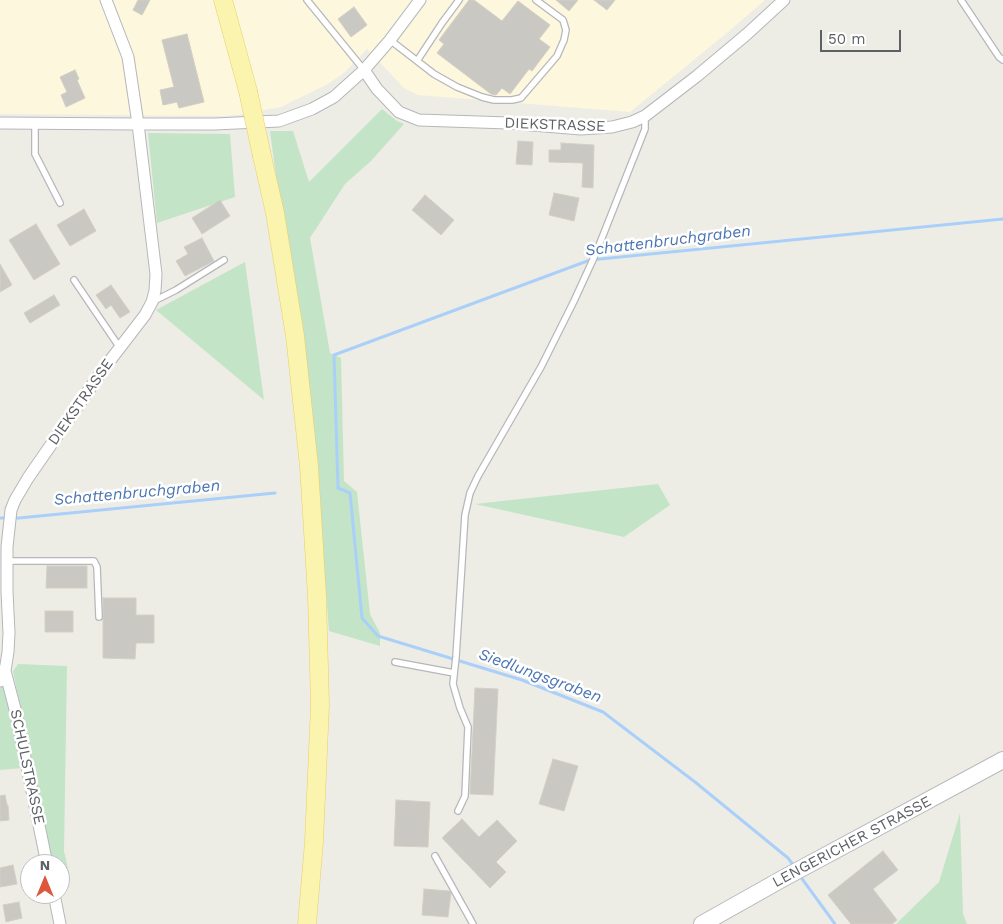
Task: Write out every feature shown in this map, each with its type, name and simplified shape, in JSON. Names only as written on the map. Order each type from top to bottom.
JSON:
[{"type":"main road","points":[[223,0],[248,91],[275,213],[296,336],[309,466],[317,596],[320,705],[314,842],[308,924]]},
{"type":"main road","name":"LENGERICHER STRASSE","points":[[702,924],[1003,760]]},
{"type":"street","name":"DIEKSTRASSE","points":[[2,674],[8,652],[6,528],[11,510],[28,478],[102,371],[145,315],[155,291],[156,274],[128,57],[106,0]]},
{"type":"street","points":[[0,124],[215,124],[279,121],[312,110],[334,97],[364,70],[390,40],[420,0]]},
{"type":"street","name":"DIEKSTRASSE","points":[[364,70],[377,89],[399,112],[419,120],[508,123],[581,129],[612,127],[632,122],[645,116],[697,76],[784,0]]},
{"type":"street","name":"SCHULSTRASSE","points":[[2,674],[15,709],[46,854]]},
{"type":"street","points":[[56,904],[60,924]]},
{"type":"lane","points":[[307,0],[364,70]]},
{"type":"lane","points":[[417,61],[458,0]]},
{"type":"lane","points":[[390,40],[434,74],[457,86],[482,97],[503,100],[521,98],[557,56],[566,30],[563,20],[536,0]]},
{"type":"lane","points":[[961,0],[999,58],[1003,60]]},
{"type":"lane","points":[[458,811],[466,796],[468,726],[453,684],[466,515],[470,493],[542,367],[574,301],[596,253],[645,129],[645,116]]},
{"type":"lane","points":[[35,124],[36,154],[60,203]]},
{"type":"lane","points":[[152,302],[176,290],[224,260]]},
{"type":"lane","points":[[74,280],[120,348]]},
{"type":"lane","points":[[7,561],[94,561],[97,567],[99,617]]},
{"type":"lane","points":[[395,662],[454,671]]},
{"type":"lane","points":[[435,856],[473,924]]},
{"type":"shaded area","points":[[0,0],[765,0],[630,112],[418,95],[405,89],[367,49],[345,72],[328,84],[281,107],[223,116],[0,114]]},
{"type":"green space","points":[[382,109],[404,124],[371,161],[345,184],[310,238],[330,353],[341,358],[344,481],[357,492],[370,614],[380,633],[380,646],[329,631],[319,502],[270,131],[293,131],[309,182]]},
{"type":"green space","points":[[148,133],[230,134],[235,197],[157,223]]},
{"type":"green space","points":[[245,262],[264,400],[156,310]]},
{"type":"green space","points":[[658,484],[670,505],[624,537],[475,504]]},
{"type":"green space","points":[[18,664],[67,666],[65,854],[48,854],[13,671]]},
{"type":"green space","points":[[4,681],[23,768],[0,770],[0,688]]},
{"type":"green space","points":[[960,813],[963,914],[967,924],[896,924],[939,882]]},
{"type":"building","points":[[138,0],[150,0],[142,15],[133,10]]},
{"type":"building","points":[[469,0],[474,0],[502,21],[518,1],[550,25],[539,39],[550,47],[532,71],[529,69],[510,94],[502,88],[496,95],[491,94],[437,53],[444,44],[439,40]]},
{"type":"building","points":[[556,0],[578,0],[569,11]]},
{"type":"building","points":[[594,0],[615,0],[607,10]]},
{"type":"building","points":[[354,7],[367,25],[351,37],[338,19]]},
{"type":"building","points":[[187,34],[204,102],[179,108],[177,102],[163,105],[160,90],[174,87],[162,40]]},
{"type":"building","points":[[75,70],[85,98],[66,107],[61,95],[67,92],[60,77]]},
{"type":"building","points":[[518,141],[533,142],[532,165],[516,164]]},
{"type":"building","points":[[561,143],[594,145],[593,188],[582,187],[583,163],[549,162],[549,150],[561,150]]},
{"type":"building","points":[[554,193],[579,198],[574,221],[549,215]]},
{"type":"building","points":[[425,195],[454,220],[441,235],[412,210]]},
{"type":"building","points":[[220,200],[230,216],[202,234],[192,218]]},
{"type":"building","points":[[84,209],[96,231],[70,246],[57,225]]},
{"type":"building","points":[[36,224],[60,264],[34,280],[9,240]]},
{"type":"building","points":[[202,238],[214,261],[185,276],[176,261],[188,254],[184,247]]},
{"type":"building","points":[[0,264],[12,285],[0,292]]},
{"type":"building","points":[[111,285],[130,312],[120,318],[111,305],[106,309],[96,295]]},
{"type":"building","points":[[54,295],[60,305],[30,323],[24,313]]},
{"type":"building","points":[[47,566],[87,566],[87,588],[46,588]]},
{"type":"building","points":[[103,598],[136,598],[136,615],[154,615],[154,643],[136,643],[135,659],[103,658]]},
{"type":"building","points":[[45,611],[73,611],[73,632],[45,632]]},
{"type":"building","points":[[475,688],[498,689],[493,795],[470,794]]},
{"type":"building","points":[[553,759],[578,766],[564,811],[539,804]]},
{"type":"building","points":[[5,795],[9,820],[0,821],[0,796]]},
{"type":"building","points":[[396,800],[430,802],[428,847],[394,846]]},
{"type":"building","points":[[462,819],[479,837],[497,820],[517,841],[496,862],[506,872],[490,888],[442,838]]},
{"type":"building","points":[[883,851],[898,870],[873,889],[897,920],[892,924],[851,924],[828,895]]},
{"type":"building","points":[[13,865],[17,884],[0,887],[0,868]]},
{"type":"building","points":[[424,889],[449,891],[451,893],[448,917],[422,915]]},
{"type":"building","points":[[19,902],[22,918],[6,922],[3,905]]},
{"type":"waterway","name":"Schattenbruchgraben","points":[[794,866],[788,858],[695,782],[603,712],[522,680],[378,636],[362,618],[350,493],[338,488],[334,355],[590,260],[1003,219]]},
{"type":"waterway","name":"Schattenbruchgraben","points":[[0,518],[19,518],[275,493]]},
{"type":"waterway","name":"Siedlungsgraben","points":[[800,876],[835,924]]}]
